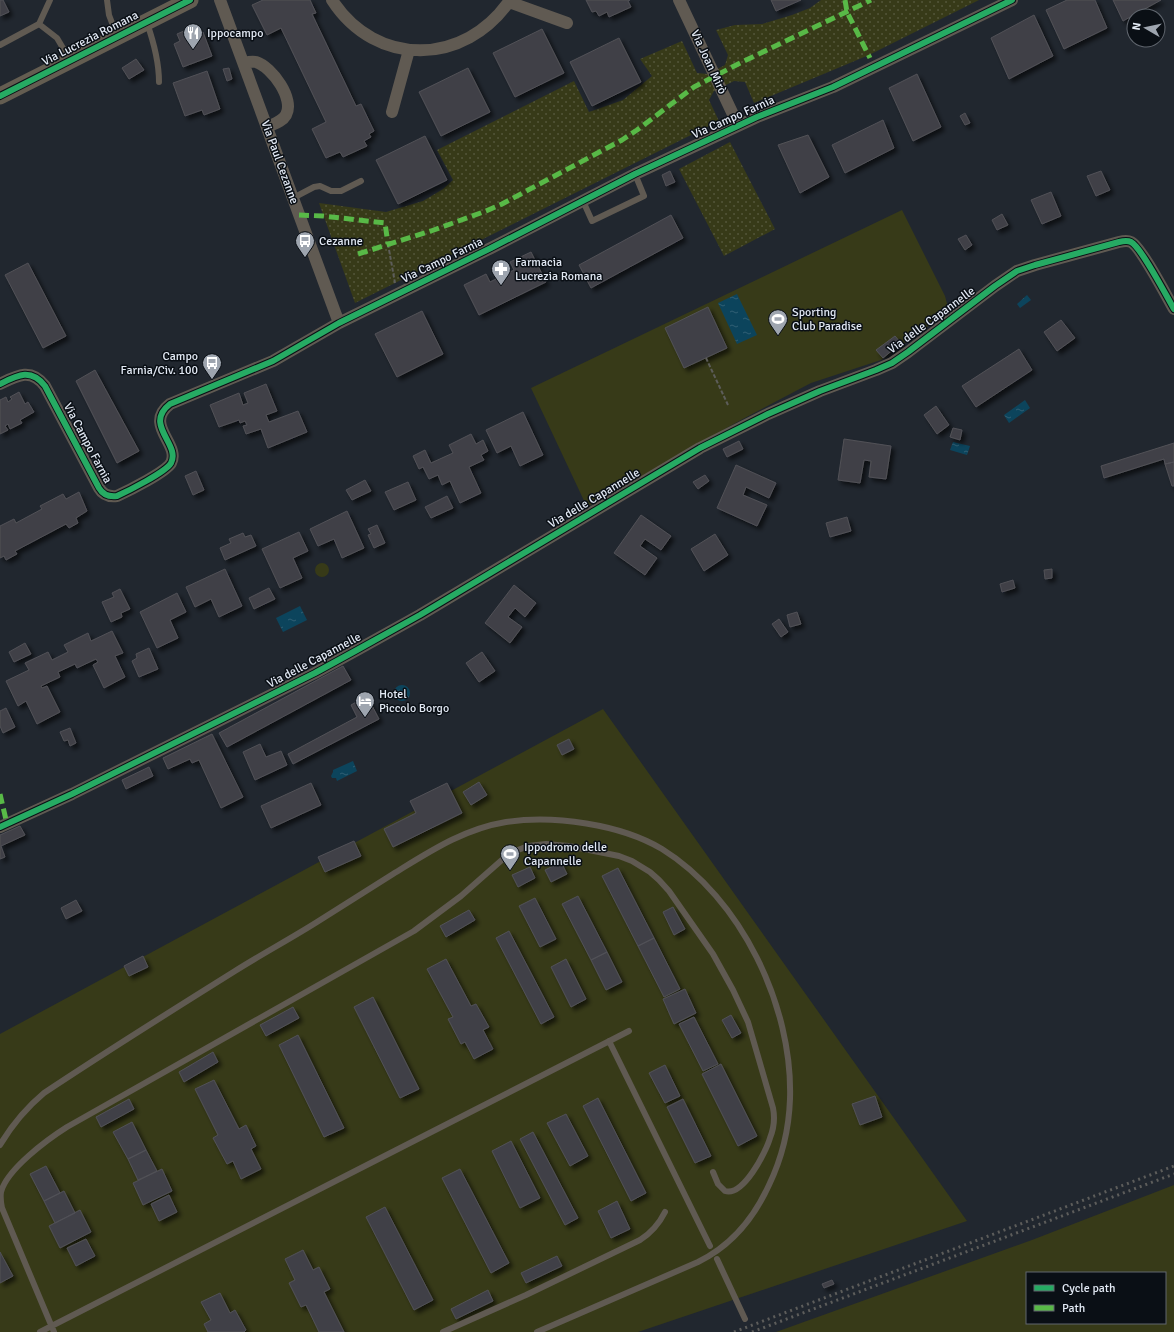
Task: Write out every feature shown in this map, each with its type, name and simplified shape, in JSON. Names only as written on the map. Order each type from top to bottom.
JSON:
[{"type":"street","name":"Via Lucrezia Romana","points":[[0,96],[190,0]]},
{"type":"street","name":"Via Paul Cezanne","points":[[220,0],[339,323]]},
{"type":"street","points":[[332,0],[345,17],[376,41],[388,46],[409,50],[434,50],[452,46],[464,41],[485,26],[509,1],[567,23]]},
{"type":"street","name":"Via Joan Mirò","points":[[679,0],[738,125]]},
{"type":"street","name":"Via Campo Farnia","points":[[0,384],[12,378],[23,375],[36,377],[41,381],[46,386],[98,488],[110,497],[117,496],[157,474],[172,462],[171,450],[160,425],[160,420],[166,407],[183,398],[273,361],[339,323],[634,174],[738,125],[833,87],[1012,0]]},
{"type":"street","points":[[392,112],[409,50]]},
{"type":"street","points":[[244,63],[252,61],[263,65],[277,78],[285,94],[288,108],[286,115],[282,120],[267,127]]},
{"type":"street","name":"Via delle Capannelle","points":[[0,827],[72,794],[315,673],[420,615],[671,465],[722,437],[768,414],[820,391],[876,370],[892,362],[908,352],[1017,271],[1118,242],[1129,242],[1132,243],[1140,252],[1174,309]]},
{"type":"lane","points":[[0,45],[39,24],[50,0]]},
{"type":"lane","points":[[107,0],[109,15],[117,36]]},
{"type":"lane","name":"Via Lucrezia Romana","points":[[146,22],[154,41],[159,82]]},
{"type":"lane","points":[[39,24],[57,38],[70,60]]},
{"type":"lane","points":[[583,201],[592,221],[644,196],[634,174]]},
{"type":"lane","points":[[293,198],[314,187],[320,186],[337,192],[361,181]]},
{"type":"lane","points":[[0,1145],[19,1117],[44,1094],[237,969],[313,924],[428,852],[451,840],[482,828],[507,822],[519,821],[558,820],[578,822],[630,834],[648,841],[690,870],[723,904],[749,943],[769,986],[784,1034],[790,1081],[790,1106],[787,1130],[776,1171],[761,1202],[741,1229],[718,1251],[698,1262],[537,1332]]},
{"type":"lane","points":[[52,1329],[2,1208],[1,1194],[4,1186],[20,1166],[46,1142],[67,1127],[414,931],[461,896],[502,859],[528,846],[554,844],[607,854],[632,861],[650,872],[659,880],[673,897],[713,954],[733,990],[748,1022],[771,1098],[774,1120],[771,1137],[766,1150],[749,1178],[742,1186],[731,1191],[725,1191],[718,1184],[713,1172]]},
{"type":"lane","points":[[40,1332],[52,1329],[630,1031]]},
{"type":"lane","points":[[609,1041],[710,1246]]},
{"type":"lane","points":[[444,1332],[526,1295],[640,1240],[652,1231],[659,1223],[665,1212]]},
{"type":"lane","points":[[717,1259],[745,1319]]},
{"type":"path","points":[[388,244],[397,294]]},
{"type":"path","points":[[706,358],[728,405]]},
{"type":"green space","points":[[821,0],[979,0],[869,55],[754,103],[745,82],[734,81],[714,91],[709,100],[719,121],[355,303],[319,203],[386,212],[423,201],[443,189],[453,180],[437,150],[574,81],[589,112],[623,100],[652,76],[640,59],[682,41],[697,73],[708,74],[725,65],[728,55],[716,30],[735,25],[762,24],[810,8]]},
{"type":"green space","points":[[730,142],[775,229],[724,256],[679,169]]},
{"type":"green space","name":"Sporting Club Paradise","points":[[902,210],[945,296],[949,311],[881,360],[811,383],[739,421],[587,507],[531,388]]},
{"type":"green space","points":[[319,563],[325,563],[329,567],[329,573],[325,577],[319,577],[315,573],[315,567]]},
{"type":"green space","name":"Ippodromo delle Capannelle","points":[[603,709],[967,1221],[638,1332],[0,1332],[0,1034]]},
{"type":"green space","points":[[1174,1185],[1174,1332],[776,1332],[1032,1240]]},
{"type":"water","points":[[737,294],[757,335],[737,344],[718,303]]},
{"type":"water","points":[[1027,295],[1031,300],[1020,308],[1017,304]]},
{"type":"water","points":[[1025,400],[1030,408],[1009,423],[1004,415]]},
{"type":"water","points":[[953,442],[970,446],[967,455],[950,450]]},
{"type":"water","points":[[300,606],[307,620],[283,632],[276,618]]},
{"type":"water","points":[[399,685],[405,685],[410,690],[408,699],[405,701],[399,701],[394,696],[394,690]]},
{"type":"water","points":[[353,761],[357,771],[337,781],[336,778],[332,778],[331,776],[333,770]]},
{"type":"building","points":[[0,0],[3,0],[9,12],[0,16]]},
{"type":"building","points":[[263,0],[310,0],[316,13],[312,14],[356,106],[361,104],[374,131],[369,134],[371,137],[364,141],[367,146],[343,157],[340,152],[326,158],[312,129],[326,122],[281,28],[267,35],[252,5]]},
{"type":"building","points":[[586,0],[630,0],[628,1],[631,7],[609,17],[607,12],[599,16],[596,11],[592,12]]},
{"type":"building","points":[[771,0],[801,0],[776,11]]},
{"type":"building","points":[[1067,0],[1095,0],[1107,28],[1064,49],[1046,10]]},
{"type":"building","points":[[1113,0],[1161,0],[1147,8],[1126,8],[1126,19],[1123,21]]},
{"type":"building","points":[[1034,15],[1053,56],[1009,79],[991,38]]},
{"type":"building","name":"Ippocampo","points":[[195,26],[198,35],[203,32],[212,56],[183,67],[174,44],[180,41],[177,34]]},
{"type":"building","points":[[542,29],[564,73],[515,97],[493,53]]},
{"type":"building","points":[[619,38],[641,82],[592,106],[570,62]]},
{"type":"building","points":[[136,59],[144,70],[129,79],[122,68]]},
{"type":"building","points":[[229,68],[232,79],[227,81],[223,69]]},
{"type":"building","points":[[468,68],[490,112],[441,136],[419,92]]},
{"type":"building","points":[[207,71],[220,109],[204,115],[202,110],[185,116],[173,83]]},
{"type":"building","points":[[917,74],[941,127],[913,141],[889,88]]},
{"type":"building","points":[[965,113],[970,123],[965,125],[960,116]]},
{"type":"building","points":[[883,120],[894,148],[845,173],[832,145]]},
{"type":"building","points":[[808,135],[829,177],[800,193],[778,145]]},
{"type":"building","points":[[425,136],[447,180],[398,204],[376,160]]},
{"type":"building","points":[[670,171],[675,182],[666,186],[662,175]]},
{"type":"building","points":[[1101,171],[1110,190],[1096,196],[1087,176]]},
{"type":"building","points":[[1051,192],[1061,216],[1042,224],[1031,200]]},
{"type":"building","points":[[1002,214],[1008,225],[997,230],[992,220]]},
{"type":"building","points":[[671,215],[683,238],[591,288],[579,265]]},
{"type":"building","points":[[966,235],[972,245],[965,250],[958,239]]},
{"type":"building","points":[[531,252],[546,282],[479,315],[464,285],[486,274],[490,282],[514,270],[510,262]]},
{"type":"building","points":[[28,263],[66,336],[43,348],[5,275]]},
{"type":"building","points":[[708,307],[727,348],[684,368],[665,328]]},
{"type":"building","points":[[422,311],[443,354],[397,377],[375,334]]},
{"type":"building","points":[[1061,320],[1075,338],[1057,351],[1044,332]]},
{"type":"building","points":[[895,336],[901,343],[883,358],[876,350]]},
{"type":"building","points":[[1019,349],[1032,370],[976,407],[962,386]]},
{"type":"building","points":[[95,370],[139,451],[117,463],[76,381]]},
{"type":"building","points":[[266,384],[277,411],[266,415],[269,422],[298,411],[307,432],[268,448],[261,429],[246,434],[243,426],[247,425],[245,421],[240,423],[239,420],[219,427],[210,405],[239,393],[243,405],[248,403],[244,393]]},
{"type":"building","points":[[19,392],[25,404],[28,402],[34,412],[20,420],[22,423],[10,429],[8,424],[5,426],[8,430],[0,434],[0,400],[6,397],[8,402],[12,399],[10,397]]},
{"type":"building","points":[[936,406],[949,425],[937,434],[924,415]]},
{"type":"building","points":[[523,412],[543,455],[520,466],[511,446],[497,453],[486,430]]},
{"type":"building","points":[[953,428],[962,430],[960,440],[950,437]]},
{"type":"building","points":[[471,434],[476,444],[483,440],[488,451],[481,455],[484,460],[469,467],[481,493],[460,503],[450,481],[442,485],[438,475],[429,479],[423,467],[419,469],[413,456],[425,450],[431,463],[453,453],[449,445]]},
{"type":"building","points":[[844,439],[891,446],[886,479],[869,477],[871,461],[864,460],[860,483],[838,480]]},
{"type":"building","points":[[739,441],[743,449],[727,457],[723,449]]},
{"type":"building","points":[[1174,443],[1174,462],[1165,464],[1164,459],[1104,478],[1101,466]]},
{"type":"building","points":[[1174,462],[1174,486],[1172,486],[1165,464]]},
{"type":"building","points":[[736,465],[776,483],[769,498],[746,487],[743,495],[767,505],[757,526],[717,508]]},
{"type":"building","points":[[196,471],[204,490],[193,495],[185,476]]},
{"type":"building","points":[[705,475],[709,481],[698,489],[693,482]]},
{"type":"building","points":[[365,480],[371,491],[352,500],[346,490]]},
{"type":"building","points":[[408,482],[416,500],[394,510],[385,492]]},
{"type":"building","points":[[79,492],[87,511],[76,518],[78,523],[69,528],[66,524],[15,551],[17,554],[6,560],[4,556],[0,558],[0,526],[14,519],[16,523],[42,509],[40,506],[63,494],[66,499]]},
{"type":"building","points":[[447,496],[453,508],[431,518],[425,507]]},
{"type":"building","points":[[347,511],[364,548],[342,558],[334,539],[318,546],[310,529]]},
{"type":"building","points":[[641,515],[671,536],[661,550],[645,539],[640,546],[657,558],[645,575],[614,553]]},
{"type":"building","points":[[847,517],[851,531],[830,537],[826,523]]},
{"type":"building","points":[[377,525],[385,543],[374,548],[368,535],[371,534],[368,529]]},
{"type":"building","points":[[299,532],[308,551],[293,558],[302,578],[280,588],[262,549]]},
{"type":"building","points":[[243,533],[245,537],[251,535],[256,546],[225,560],[220,548],[231,543],[229,539]]},
{"type":"building","points":[[715,534],[728,555],[704,571],[691,549]]},
{"type":"building","points":[[225,569],[242,606],[219,617],[211,599],[195,607],[186,587]]},
{"type":"building","points":[[1052,569],[1052,578],[1045,579],[1044,570]]},
{"type":"building","points":[[1013,580],[1015,588],[1002,592],[1000,584]]},
{"type":"building","points":[[514,585],[536,603],[525,617],[515,608],[508,617],[522,627],[510,643],[485,623]]},
{"type":"building","points":[[269,588],[275,599],[254,609],[249,598]]},
{"type":"building","points":[[120,589],[130,609],[121,613],[122,617],[111,622],[102,602],[114,597],[112,593]]},
{"type":"building","points":[[177,593],[186,612],[170,620],[178,638],[157,648],[140,612]]},
{"type":"building","points":[[797,612],[801,624],[790,627],[787,615]]},
{"type":"building","points":[[779,619],[788,632],[781,637],[772,624]]},
{"type":"building","points":[[112,631],[123,653],[115,656],[125,677],[104,688],[93,665],[98,662],[96,659],[77,668],[75,664],[58,672],[60,677],[41,686],[42,688],[47,686],[60,712],[37,724],[26,701],[18,706],[6,681],[29,670],[25,663],[48,652],[52,660],[68,652],[64,645],[88,633],[91,641]]},
{"type":"building","points":[[25,643],[31,654],[14,662],[9,652]]},
{"type":"building","points":[[149,648],[158,669],[139,677],[132,661],[137,658],[136,654]]},
{"type":"building","points":[[482,652],[495,671],[479,682],[466,663]]},
{"type":"building","points":[[343,666],[351,680],[227,747],[219,733]]},
{"type":"building","points":[[367,696],[379,719],[293,764],[288,754],[357,717],[351,705]]},
{"type":"building","points":[[6,708],[15,727],[3,733],[0,726],[0,711]]},
{"type":"building","points":[[70,728],[76,743],[70,746],[68,740],[64,741],[60,732]]},
{"type":"building","points":[[212,734],[243,797],[221,808],[199,760],[192,763],[190,759],[168,769],[163,758]]},
{"type":"building","points":[[569,739],[574,749],[562,755],[557,745]]},
{"type":"building","points":[[260,744],[266,757],[281,751],[287,765],[255,780],[243,752]]},
{"type":"building","points":[[149,767],[153,776],[126,789],[122,780]]},
{"type":"building","points":[[479,782],[487,795],[471,805],[463,792]]},
{"type":"building","points":[[311,783],[321,805],[271,828],[261,806]]},
{"type":"building","points":[[447,783],[462,813],[393,847],[384,829],[416,813],[410,801]]},
{"type":"building","points":[[20,826],[25,835],[1,846],[5,857],[0,859],[0,835]]},
{"type":"building","points":[[354,841],[361,856],[325,872],[318,857]]},
{"type":"building","points":[[561,862],[567,874],[551,882],[545,870]]},
{"type":"building","points":[[530,867],[535,878],[518,887],[512,875]]},
{"type":"building","points":[[618,868],[654,938],[638,946],[602,876]]},
{"type":"building","points":[[578,896],[607,952],[591,960],[562,904]]},
{"type":"building","points":[[535,898],[556,939],[540,947],[519,906]]},
{"type":"building","points":[[76,900],[82,911],[66,919],[61,908]]},
{"type":"building","points":[[673,907],[685,929],[674,935],[663,912]]},
{"type":"building","points":[[469,910],[475,920],[446,937],[440,926]]},
{"type":"building","points":[[509,931],[554,1017],[541,1024],[496,938]]},
{"type":"building","points":[[654,938],[680,989],[664,997],[638,946]]},
{"type":"building","points":[[607,952],[622,982],[606,990],[591,960]]},
{"type":"building","points":[[143,956],[148,967],[129,976],[124,966]]},
{"type":"building","points":[[446,959],[471,1006],[476,1004],[489,1027],[483,1030],[493,1049],[474,1059],[465,1042],[461,1044],[448,1019],[453,1017],[427,969]]},
{"type":"building","points":[[566,959],[586,999],[571,1007],[551,967]]},
{"type":"building","points":[[685,989],[696,1013],[674,1024],[663,999]]},
{"type":"building","points":[[373,997],[419,1089],[400,1098],[354,1007]]},
{"type":"building","points":[[293,1007],[299,1018],[266,1036],[260,1025]]},
{"type":"building","points":[[731,1015],[741,1033],[732,1038],[722,1020]]},
{"type":"building","points":[[694,1017],[718,1064],[703,1071],[679,1024]]},
{"type":"building","points":[[298,1035],[344,1128],[324,1137],[279,1045]]},
{"type":"building","points":[[213,1052],[218,1062],[184,1082],[179,1072]]},
{"type":"building","points":[[721,1064],[757,1136],[738,1146],[702,1074]]},
{"type":"building","points":[[665,1065],[680,1096],[665,1103],[649,1073]]},
{"type":"building","points":[[214,1080],[239,1129],[246,1125],[256,1146],[251,1149],[261,1169],[241,1179],[233,1161],[227,1164],[213,1138],[218,1135],[195,1089]]},
{"type":"building","points":[[875,1096],[882,1117],[860,1125],[852,1104]]},
{"type":"building","points":[[598,1098],[646,1193],[631,1201],[583,1106]]},
{"type":"building","points":[[129,1099],[134,1109],[101,1127],[96,1117]]},
{"type":"building","points":[[683,1099],[711,1156],[695,1163],[667,1107]]},
{"type":"building","points":[[566,1114],[588,1156],[570,1166],[547,1123]]},
{"type":"building","points":[[132,1122],[146,1150],[128,1159],[113,1132]]},
{"type":"building","points":[[533,1132],[578,1218],[565,1225],[520,1139]]},
{"type":"building","points":[[511,1141],[540,1198],[520,1208],[492,1151]]},
{"type":"building","points":[[146,1150],[157,1171],[138,1180],[128,1159]]},
{"type":"building","points":[[46,1166],[60,1193],[44,1201],[30,1174]]},
{"type":"building","points":[[162,1169],[172,1191],[143,1205],[133,1183]]},
{"type":"building","points":[[460,1169],[509,1263],[491,1273],[442,1178]]},
{"type":"building","points":[[64,1191],[75,1213],[55,1223],[44,1201]]},
{"type":"building","points":[[169,1195],[177,1212],[159,1221],[151,1204]]},
{"type":"building","points":[[617,1201],[630,1229],[611,1238],[598,1211]]},
{"type":"building","points":[[385,1207],[433,1300],[414,1310],[366,1217]]},
{"type":"building","points":[[80,1210],[91,1232],[60,1248],[49,1226]]},
{"type":"building","points":[[86,1239],[95,1256],[76,1266],[67,1248]]},
{"type":"building","points":[[303,1250],[313,1270],[319,1267],[330,1289],[324,1292],[344,1332],[319,1332],[306,1305],[301,1307],[289,1283],[295,1280],[285,1259]]},
{"type":"building","points":[[0,1252],[13,1276],[0,1283]]},
{"type":"building","points":[[557,1256],[562,1266],[526,1283],[521,1273]]},
{"type":"building","points":[[832,1280],[834,1284],[824,1288],[822,1284]]},
{"type":"building","points":[[488,1290],[493,1301],[456,1319],[451,1309]]},
{"type":"building","points":[[220,1293],[230,1313],[235,1310],[246,1330],[244,1332],[208,1332],[204,1324],[211,1320],[201,1302]]},
{"type":"railway","points":[[734,1332],[1174,1166]]},
{"type":"railway","points":[[752,1332],[1174,1174]]},
{"type":"marked path","points":[[845,0],[847,12],[870,58]]},
{"type":"marked path","points":[[358,254],[431,231],[502,204],[622,140],[694,87],[742,62],[871,0]]},
{"type":"marked path","points":[[299,215],[323,216],[385,223],[388,244]]},
{"type":"marked path","points":[[0,794],[7,824]]},
{"type":"cycle path","points":[[0,96],[190,0]]},
{"type":"cycle path","points":[[0,384],[24,375],[29,375],[40,380],[45,386],[102,492],[106,495],[117,496],[155,476],[168,467],[171,463],[173,456],[161,427],[160,419],[163,412],[170,404],[273,361],[339,323],[491,248],[635,174],[757,117],[833,87],[1012,0]]},
{"type":"cycle path","points":[[0,827],[72,794],[315,673],[420,615],[700,448],[768,414],[820,391],[892,363],[1017,271],[1119,242],[1128,241],[1131,242],[1141,253],[1174,309]]},
{"type":"place","name":"Ippocampo","points":[[193,50]]},
{"type":"place","name":"Cezanne","points":[[305,258]]},
{"type":"place","name":"Farmacia Lucrezia Romana","points":[[501,286]]},
{"type":"place","name":"Sporting Club Paradise","points":[[778,336]]},
{"type":"place","name":"Campo Farnia/Civ. 100","points":[[212,380]]},
{"type":"place","name":"Hotel Piccolo Borgo","points":[[365,718]]},
{"type":"place","name":"Ippodromo delle Capannelle","points":[[510,871]]}]
